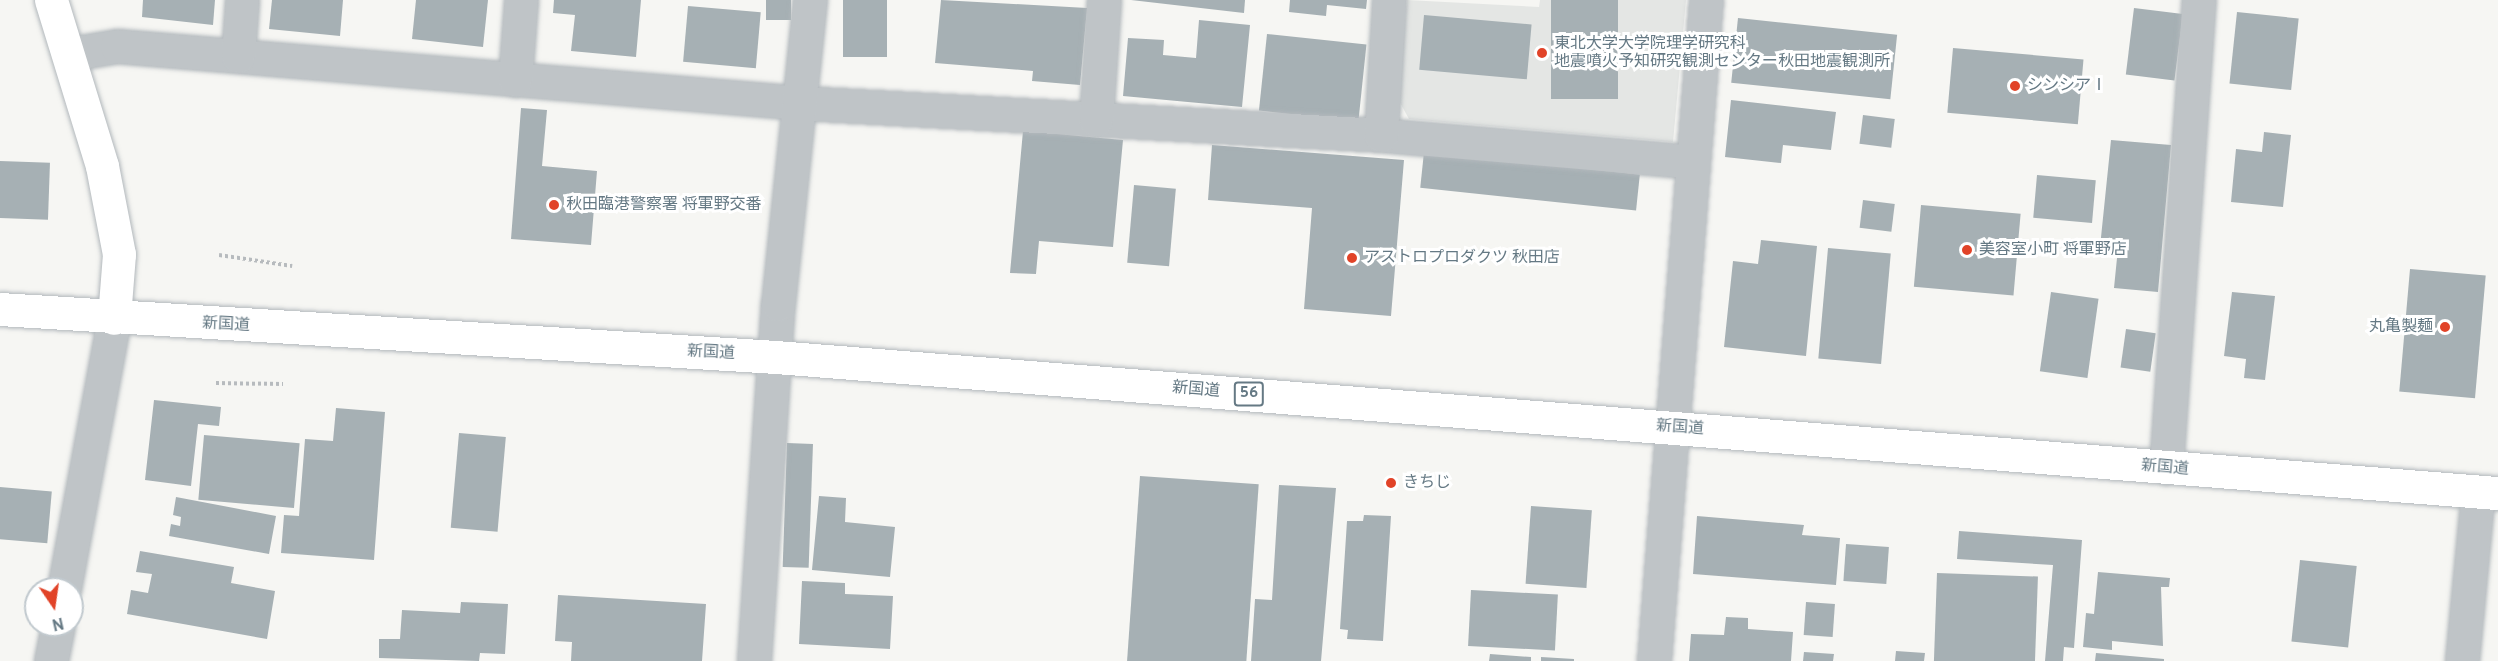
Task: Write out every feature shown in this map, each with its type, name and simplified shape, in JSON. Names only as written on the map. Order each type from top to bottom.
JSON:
[{"type":"main road","points":[[51,0],[102,166],[119,254],[114,318]]},
{"type":"main road","name":"新国道","points":[[0,309],[114,318],[776,357],[2488,493]]},
{"type":"street","points":[[238,56],[242,0]]},
{"type":"street","points":[[515,80],[521,0]]},
{"type":"street","points":[[754,661],[776,357],[802,103],[810,0]]},
{"type":"street","points":[[1096,120],[1104,0]]},
{"type":"street","points":[[1381,135],[1389,0]]},
{"type":"street","points":[[1654,661],[1670,427],[1706,0]]},
{"type":"street","points":[[2166,468],[2199,0]]},
{"type":"street","points":[[69,54],[117,46],[802,103],[1381,135],[1693,162]]},
{"type":"street","points":[[66,577],[114,318]]},
{"type":"street","points":[[2462,661],[2488,493]]},
{"type":"street","points":[[51,661],[56,637]]},
{"type":"path","points":[[219,255],[292,266]]},
{"type":"path","points":[[216,383],[283,384]]},
{"type":"shaded area","name":"東北大学大学院理学研究科 地震噴火予知研究観測センター秋田地震観測所","points":[[1407,0],[1539,7],[1540,0],[1686,0],[1673,142],[1409,119],[1398,99]]},
{"type":"building","points":[[143,0],[215,0],[213,25],[142,17]]},
{"type":"building","points":[[272,0],[343,0],[340,36],[269,29]]},
{"type":"building","points":[[416,0],[488,0],[483,47],[412,39]]},
{"type":"building","points":[[554,0],[641,0],[636,57],[571,51],[575,15],[553,13]]},
{"type":"building","points":[[766,0],[791,0],[791,20],[766,20]]},
{"type":"building","points":[[843,0],[887,0],[887,57],[843,57]]},
{"type":"building","points":[[941,0],[1087,8],[1080,85],[1032,81],[1033,71],[935,63]]},
{"type":"building","points":[[1131,0],[1245,0],[1244,13]]},
{"type":"building","points":[[1290,0],[1367,0],[1366,9],[1327,5],[1326,16],[1289,12]]},
{"type":"building","points":[[1551,0],[1618,0],[1618,99],[1551,99]]},
{"type":"building","points":[[688,6],[761,12],[756,68],[683,62]]},
{"type":"building","points":[[2134,8],[2183,14],[2174,80],[2126,75]]},
{"type":"building","points":[[2237,12],[2299,18],[2291,90],[2229,84]]},
{"type":"building","points":[[1424,15],[1532,24],[1527,79],[1419,70]]},
{"type":"building","points":[[1738,18],[1897,35],[1890,99],[1731,83]]},
{"type":"building","points":[[1199,20],[1250,25],[1242,107],[1123,96],[1128,38],[1164,40],[1163,55],[1196,58]]},
{"type":"building","points":[[1267,34],[1366,44],[1358,121],[1259,111]]},
{"type":"building","name":"シンシアⅠ","points":[[1953,48],[2084,59],[2078,124],[1947,113]]},
{"type":"building","points":[[1731,100],[1836,112],[1831,150],[1783,145],[1781,163],[1725,157]]},
{"type":"building","name":"秋田臨港警察署 将軍野交番","points":[[521,108],[547,110],[542,166],[597,171],[591,245],[511,239]]},
{"type":"building","points":[[1863,115],[1895,119],[1891,148],[1859,144]]},
{"type":"building","points":[[1023,131],[1123,140],[1113,247],[1039,241],[1036,274],[1010,273]]},
{"type":"building","points":[[2264,132],[2291,135],[2283,207],[2231,202],[2236,149],[2262,152]]},
{"type":"building","points":[[2111,140],[2171,145],[2158,292],[2114,288],[2118,248],[2100,247]]},
{"type":"building","name":"アストロプロダクツ 秋田店","points":[[1212,145],[1404,160],[1391,316],[1304,309],[1312,208],[1208,200]]},
{"type":"building","points":[[1424,152],[1640,175],[1636,210],[1420,188]]},
{"type":"building","points":[[0,161],[50,163],[48,220],[0,218]]},
{"type":"building","points":[[2037,175],[2096,180],[2092,223],[2033,218]]},
{"type":"building","points":[[1134,185],[1176,189],[1169,266],[1127,263]]},
{"type":"building","points":[[1863,200],[1895,204],[1891,232],[1860,228]]},
{"type":"building","name":"美容室小町 将軍野店","points":[[1921,205],[2021,214],[2013,295],[1914,287]]},
{"type":"building","points":[[1761,240],[1817,246],[1806,356],[1724,347],[1733,261],[1758,264]]},
{"type":"building","points":[[1828,248],[1891,253],[1881,364],[1818,359]]},
{"type":"building","points":[[2410,269],[2486,276],[2475,398],[2399,392]]},
{"type":"building","points":[[2051,292],[2099,299],[2087,378],[2040,371]]},
{"type":"building","points":[[2232,292],[2275,296],[2265,380],[2244,378],[2246,359],[2224,356]]},
{"type":"building","points":[[2126,329],[2156,333],[2150,372],[2121,368]]},
{"type":"building","points":[[154,400],[221,407],[219,426],[198,424],[191,486],[145,480]]},
{"type":"building","points":[[336,408],[385,412],[374,560],[281,553],[284,515],[299,516],[305,439],[333,441]]},
{"type":"building","points":[[459,433],[506,437],[498,532],[451,528]]},
{"type":"building","points":[[204,435],[300,443],[294,508],[198,500]]},
{"type":"building","points":[[787,443],[813,444],[809,568],[783,567]]},
{"type":"building","points":[[1140,476],[1259,484],[1246,661],[1127,661]]},
{"type":"building","points":[[1279,485],[1336,488],[1321,661],[1251,661],[1255,599],[1272,600]]},
{"type":"building","points":[[0,487],[52,492],[47,543],[0,539]]},
{"type":"building","points":[[819,496],[846,498],[845,522],[895,527],[890,577],[812,570]]},
{"type":"building","points":[[176,497],[276,516],[269,554],[169,536],[171,524],[180,526],[181,517],[173,515]]},
{"type":"building","points":[[1531,506],[1592,510],[1586,588],[1526,584]]},
{"type":"building","points":[[1364,515],[1391,516],[1383,641],[1347,639],[1348,630],[1340,629],[1347,521],[1363,521]]},
{"type":"building","points":[[1697,516],[1804,525],[1802,535],[1840,538],[1836,585],[1693,574]]},
{"type":"building","points":[[1959,531],[2082,540],[2074,648],[2064,647],[2063,661],[2045,661],[2053,565],[1957,559]]},
{"type":"building","points":[[1846,544],[1889,547],[1886,584],[1843,581]]},
{"type":"building","points":[[140,551],[234,567],[231,583],[275,591],[267,639],[127,614],[131,590],[148,593],[152,574],[136,572]]},
{"type":"building","points":[[2300,560],[2357,566],[2348,648],[2291,642]]},
{"type":"building","points":[[2098,572],[2170,578],[2169,587],[2161,587],[2163,646],[2112,641],[2112,650],[2083,647],[2086,613],[2094,614]]},
{"type":"building","points":[[1937,573],[2038,577],[2035,661],[1934,661]]},
{"type":"building","points":[[802,581],[845,583],[845,594],[893,596],[890,649],[799,644]]},
{"type":"building","points":[[1471,590],[1558,595],[1555,650],[1468,646]]},
{"type":"building","points":[[558,595],[706,604],[702,661],[571,661],[572,642],[555,641]]},
{"type":"building","points":[[461,602],[508,604],[505,654],[480,653],[479,661],[379,658],[379,639],[400,639],[402,610],[460,613]]},
{"type":"building","points":[[1806,602],[1835,604],[1833,637],[1804,635]]},
{"type":"building","points":[[1726,617],[1748,618],[1748,629],[1793,632],[1791,661],[1689,661],[1691,634],[1724,635]]},
{"type":"building","points":[[1896,651],[1925,653],[1924,661],[1895,661]]},
{"type":"building","points":[[1804,652],[1834,654],[1833,661],[1803,661]]},
{"type":"building","points":[[2096,653],[2164,659],[2164,661],[2095,661]]},
{"type":"building","points":[[1490,654],[1531,657],[1531,661],[1489,661]]},
{"type":"building","points":[[1541,657],[1574,659],[1574,661],[1541,661]]},
{"type":"place","name":"東北大学大学院理学研究科 地震噴火予知研究観測センター秋田地震観測所","points":[[1542,53]]},
{"type":"place","name":"シンシアⅠ","points":[[2015,86]]},
{"type":"place","name":"秋田臨港警察署 将軍野交番","points":[[554,205]]},
{"type":"place","name":"美容室小町 将軍野店","points":[[1967,250]]},
{"type":"place","name":"アストロプロダクツ 秋田店","points":[[1352,258]]},
{"type":"place","name":"丸亀製麺","points":[[2445,327]]},
{"type":"place","name":"きちじ","points":[[1391,483]]}]
